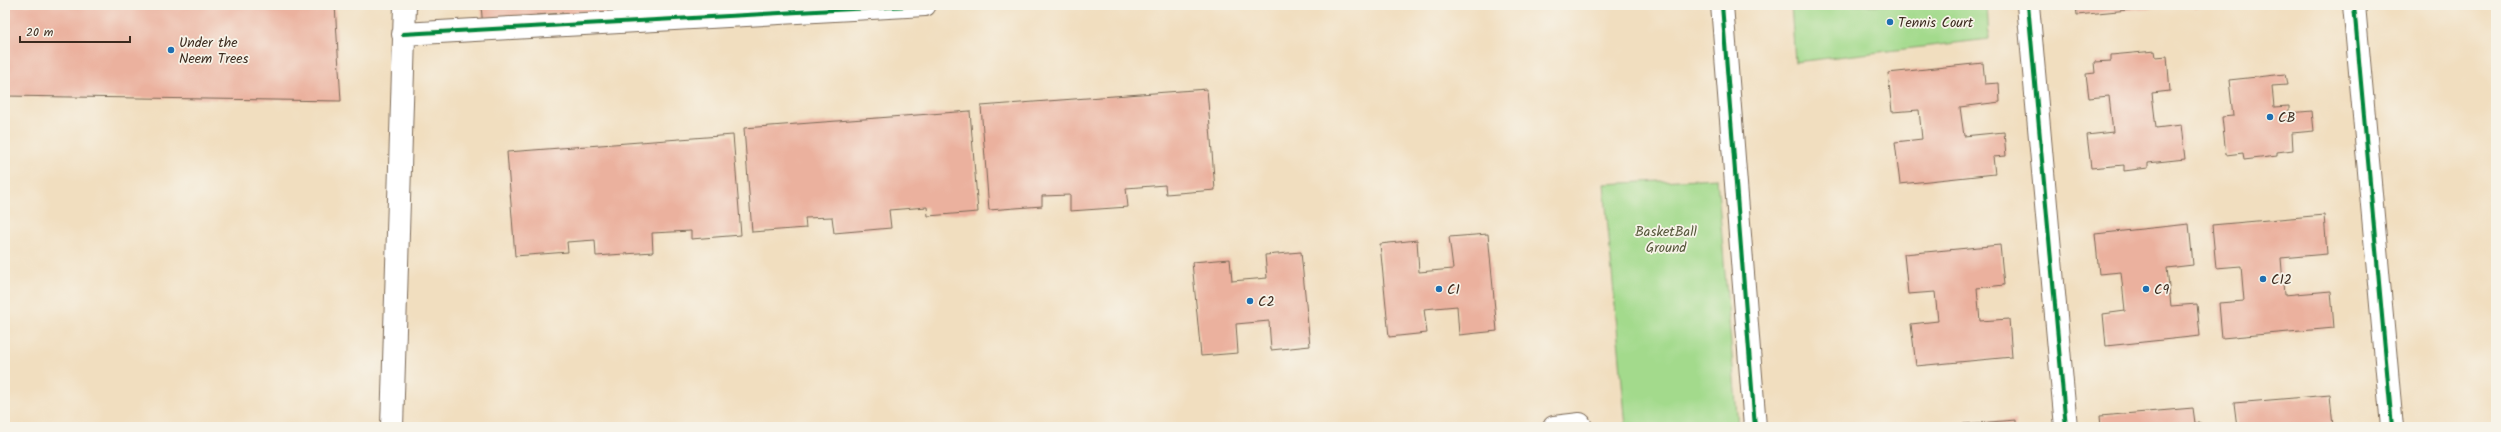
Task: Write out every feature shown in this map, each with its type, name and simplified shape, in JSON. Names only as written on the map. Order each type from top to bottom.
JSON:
[{"type":"street","points":[[392,427],[405,5]]},
{"type":"street","points":[[403,34],[926,5]]},
{"type":"street","points":[[1722,5],[1755,427]]},
{"type":"street","points":[[2028,5],[2066,427]]},
{"type":"street","points":[[2354,5],[2392,427]]},
{"type":"street","points":[[1554,427],[1580,424],[1580,427]]},
{"type":"green space","name":"Tennis Court","points":[[1791,5],[1987,5],[1989,39],[1795,62]]},
{"type":"green space","name":"BasketBall Ground","points":[[1717,178],[1738,427],[1626,427],[1604,184]]},
{"type":"building","name":"Under the Neem Trees","points":[[5,5],[335,5],[341,101],[5,96]]},
{"type":"building","points":[[481,5],[620,5],[622,25],[565,29],[563,13],[536,15],[537,25],[483,28]]},
{"type":"building","points":[[659,5],[709,5],[709,8],[659,12]]},
{"type":"building","points":[[2076,5],[2169,5],[2169,6],[2077,15]]},
{"type":"building","points":[[2195,5],[2214,5],[2214,6],[2195,8]]},
{"type":"building","points":[[2155,51],[2156,57],[2167,56],[2170,91],[2152,93],[2156,128],[2181,125],[2185,159],[2148,163],[2148,168],[2124,171],[2124,165],[2091,168],[2087,135],[2113,132],[2109,96],[2089,98],[2086,74],[2095,73],[2094,62],[2111,61],[2111,55]]},
{"type":"building","points":[[1983,63],[1985,84],[1999,83],[2000,102],[1960,107],[1964,136],[2004,132],[2006,156],[1993,157],[1995,174],[1900,184],[1895,142],[1922,139],[1919,110],[1892,112],[1888,73]]},
{"type":"building","name":"CB","points":[[2285,74],[2287,85],[2272,86],[2274,107],[2289,106],[2289,113],[2312,111],[2314,131],[2292,133],[2293,150],[2277,152],[2277,156],[2244,160],[2243,153],[2226,155],[2222,117],[2233,116],[2229,80]]},
{"type":"building","points":[[1207,89],[1215,190],[1166,194],[1165,185],[1126,188],[1128,207],[1070,211],[1070,195],[1042,196],[1042,206],[989,210],[981,106]]},
{"type":"building","points":[[970,111],[978,212],[928,216],[927,207],[889,210],[891,228],[834,233],[832,217],[805,218],[806,228],[752,232],[744,128]]},
{"type":"building","points":[[733,135],[741,235],[691,239],[691,231],[652,233],[653,252],[596,256],[595,240],[567,242],[568,252],[515,256],[507,152]]},
{"type":"building","name":"C12","points":[[2324,215],[2327,254],[2281,258],[2284,295],[2331,291],[2334,328],[2222,338],[2219,303],[2244,301],[2241,266],[2216,268],[2212,225]]},
{"type":"building","name":"C9","points":[[2189,224],[2193,265],[2167,268],[2171,306],[2197,304],[2200,336],[2106,346],[2103,314],[2125,311],[2121,272],[2099,274],[2095,234]]},
{"type":"building","name":"C1","points":[[1488,234],[1497,331],[1459,335],[1457,306],[1424,309],[1427,333],[1389,337],[1380,244],[1417,240],[1419,272],[1453,269],[1449,237]]},
{"type":"building","points":[[2000,245],[2004,285],[1977,288],[1980,321],[2009,319],[2012,357],[1916,366],[1911,324],[1938,321],[1935,292],[1908,294],[1904,254]]},
{"type":"building","name":"C2","points":[[1301,252],[1310,346],[1271,350],[1269,321],[1236,324],[1238,353],[1201,356],[1192,262],[1230,259],[1232,281],[1267,278],[1265,255]]},
{"type":"building","points":[[2330,395],[2333,427],[2237,427],[2234,403]]},
{"type":"building","points":[[2193,408],[2195,423],[2202,423],[2203,427],[2101,427],[2100,416]]},
{"type":"building","points":[[2016,420],[2016,427],[1936,427],[1936,426]]},
{"type":"cycle path","points":[[403,34],[925,5]]},
{"type":"cycle path","points":[[1722,5],[1755,427]]},
{"type":"cycle path","points":[[2028,5],[2066,427]]},
{"type":"cycle path","points":[[2354,5],[2392,427]]},
{"type":"place","name":"Tennis Court","points":[[1890,22]]},
{"type":"place","name":"Under the Neem Trees","points":[[171,50]]},
{"type":"place","name":"CB","points":[[2270,117]]},
{"type":"place","name":"C12","points":[[2263,279]]},
{"type":"place","name":"C1","points":[[1439,289]]},
{"type":"place","name":"C9","points":[[2146,289]]},
{"type":"place","name":"C2","points":[[1250,301]]}]
